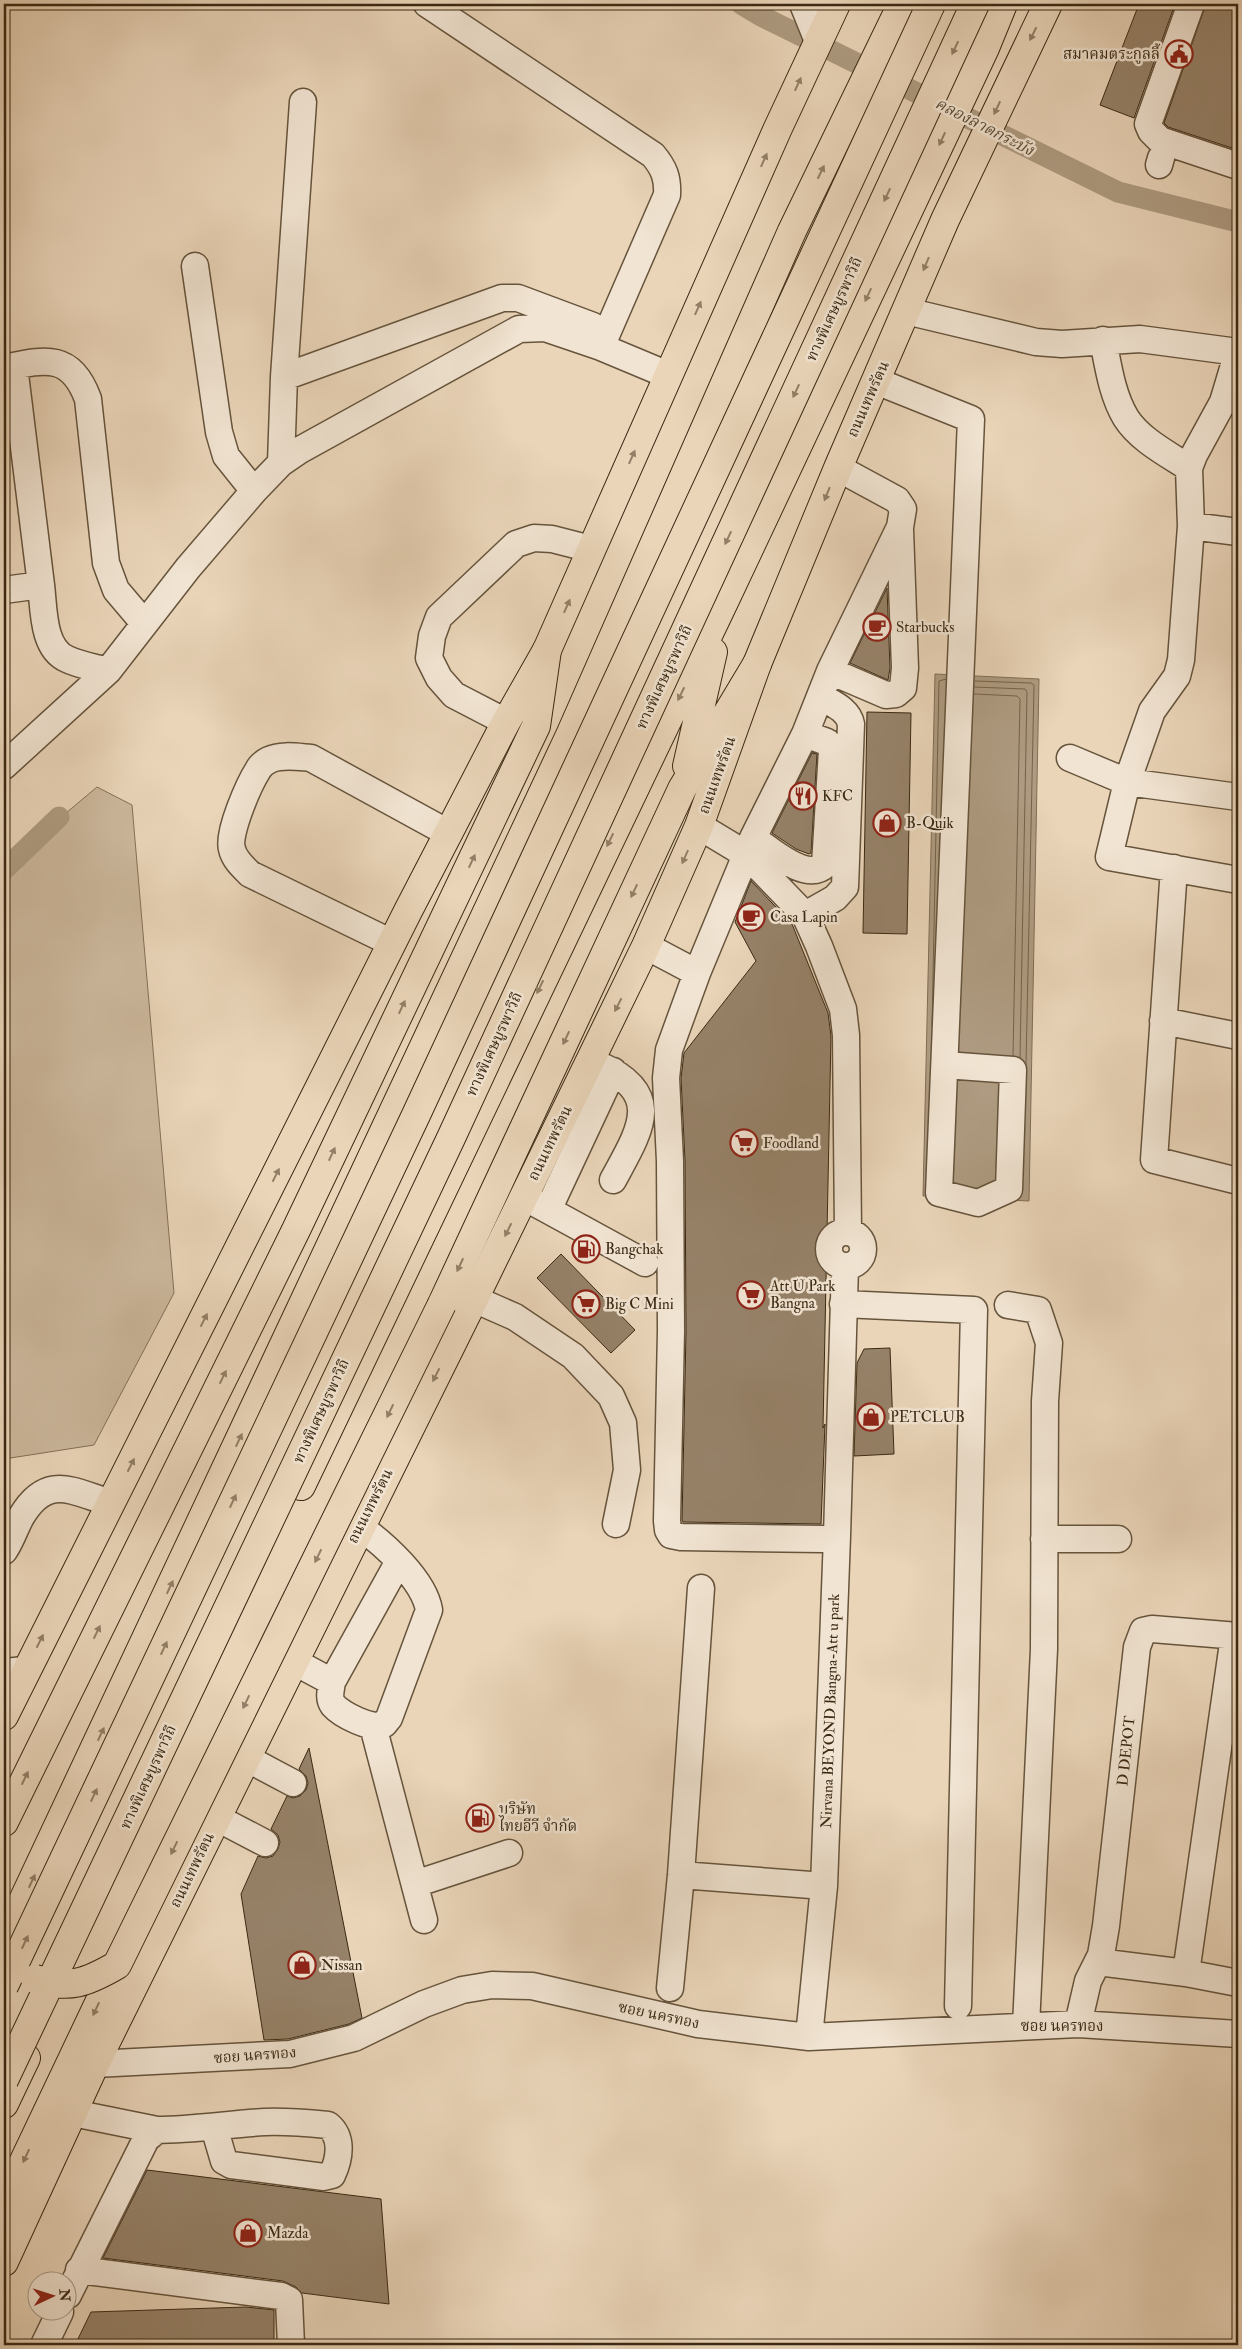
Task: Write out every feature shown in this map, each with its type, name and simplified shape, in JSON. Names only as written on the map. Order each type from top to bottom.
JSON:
[{"type":"main road","points":[[4,1716],[15,1671],[111,1504],[448,833],[506,722],[547,650],[778,128],[836,4]]},
{"type":"main road","points":[[4,1986],[416,1115],[931,4]]},
{"type":"main road","name":"ทางพิเศษบูรพาวิถี","points":[[4,2080],[455,1129],[975,4]]},
{"type":"main road","points":[[4,2104],[724,602],[1003,4]]},
{"type":"main road","name":"ถนนเทพรัตน","points":[[4,2262],[95,2064],[524,1197],[601,1066],[646,946],[699,826],[757,664],[838,468],[945,220],[1048,4]]},
{"type":"main road","points":[[4,1941],[571,734],[792,231],[901,5]]},
{"type":"main road","points":[[682,789],[724,602]]},
{"type":"main road","points":[[4,1822],[296,1230],[536,726],[547,650]]},
{"type":"main road","points":[[4,2203],[117,1965],[442,1304],[682,789],[757,664]]},
{"type":"main road","points":[[536,726],[571,734]]},
{"type":"main road","points":[[4,1960],[24,1975],[53,1984],[74,1985],[93,1979],[117,1965]]},
{"type":"street","points":[[427,4],[654,155],[662,166],[668,180],[667,195],[605,339]]},
{"type":"street","points":[[803,4],[818,41]]},
{"type":"street","points":[[1191,4],[1148,124],[1151,131],[1160,140],[1238,166]]},
{"type":"street","points":[[281,463],[284,377],[303,102]]},
{"type":"street","points":[[194,266],[219,432],[226,456],[254,491]]},
{"type":"street","points":[[284,377],[502,298],[518,298],[605,339],[668,374]]},
{"type":"street","points":[[906,311],[1036,342],[1062,344],[1140,339],[1238,352],[1223,402],[1194,455],[1189,468],[1191,526],[1181,660],[1177,676],[1152,711],[1127,782],[1109,857],[1238,880]]},
{"type":"street","points":[[4,766],[108,671],[144,623],[254,491],[281,463],[300,450],[519,329],[545,328],[605,339]]},
{"type":"street","points":[[1103,340],[1114,388],[1126,418],[1140,434],[1189,468]]},
{"type":"street","points":[[108,671],[65,658],[50,644],[9,367],[48,362],[69,366],[81,381],[88,399],[106,563],[116,590],[144,623]]},
{"type":"street","points":[[876,381],[971,419],[939,1193],[978,1203],[1009,1189],[1013,1070],[945,1065]]},
{"type":"street","points":[[830,672],[886,695],[896,694],[903,688],[905,668],[900,527],[903,508],[897,500],[838,468]]},
{"type":"street","points":[[1191,526],[1238,532]]},
{"type":"street","points":[[837,1536],[824,1539],[681,1537],[671,1535],[668,1530],[671,1321],[670,1161],[666,1062],[675,1031],[697,972],[750,846],[805,734],[830,672],[900,527]]},
{"type":"street","points":[[506,722],[454,695],[439,678],[429,658],[432,636],[439,617],[516,544],[534,538],[543,538],[591,549]]},
{"type":"street","points":[[4,584],[41,585]]},
{"type":"street","points":[[750,846],[805,915],[835,898],[845,886],[851,724],[848,715],[844,711],[820,696]]},
{"type":"street","points":[[699,826],[804,870],[818,870],[826,866],[832,755],[827,742],[805,734]]},
{"type":"street","points":[[392,943],[250,874],[238,861],[232,850],[231,840],[240,811],[258,768],[270,759],[286,756],[311,758],[448,833]]},
{"type":"street","points":[[1070,758],[1127,782],[1238,797]]},
{"type":"street","points":[[1174,868],[1162,1021],[1154,1160],[1238,1181]]},
{"type":"street","name":"Nirvana BEYOND Bangna-Att u park","points":[[805,915],[820,946],[845,1020],[848,1232],[834,1237],[830,1247],[832,1258],[839,1265],[845,1266],[824,1886],[809,2036]]},
{"type":"street","points":[[646,946],[697,972]]},
{"type":"street","points":[[1162,1021],[1238,1036]]},
{"type":"street","points":[[548,1210],[601,1066],[631,1084],[640,1099],[642,1116],[638,1132],[612,1180]]},
{"type":"street","points":[[524,1197],[645,1263]]},
{"type":"street","points":[[474,1299],[514,1317],[573,1356],[611,1396],[623,1423],[627,1470],[616,1524]]},
{"type":"street","points":[[843,1304],[974,1310],[958,2006]]},
{"type":"street","points":[[1008,1305],[1038,1310],[1049,1343],[1045,1400],[1044,1649],[1026,2026]]},
{"type":"street","points":[[4,1551],[21,1517],[41,1492],[56,1488],[71,1490],[111,1504]]},
{"type":"street","points":[[360,1527],[387,1546],[399,1561],[423,1592],[428,1600],[429,1610],[389,1718],[384,1724],[373,1726],[348,1717],[332,1704],[330,1694],[332,1682],[399,1561]]},
{"type":"street","points":[[1044,1539],[1118,1539]]},
{"type":"street","points":[[670,1988],[681,1875],[701,1588]]},
{"type":"street","name":"D DEPOT","points":[[1078,2024],[1088,1981],[1101,1955],[1107,1918],[1137,1647],[1143,1631],[1236,1636],[1186,1973]]},
{"type":"street","points":[[293,1661],[332,1682]]},
{"type":"street","points":[[373,1726],[424,1920]]},
{"type":"street","points":[[246,1758],[293,1784]]},
{"type":"street","points":[[217,1818],[265,1843]]},
{"type":"street","points":[[415,1884],[509,1853]]},
{"type":"street","points":[[681,1875],[824,1886]]},
{"type":"street","points":[[1098,1962],[1186,1973],[1238,1983]]},
{"type":"street","name":"ซอย นครทอง","points":[[95,2064],[290,2054],[354,2038],[424,2004],[462,1990],[492,1985],[532,1986],[698,2024],[809,2036],[1078,2024],[1238,2034]]},
{"type":"street","points":[[73,2113],[157,2130],[214,2126]]},
{"type":"street","points":[[157,2130],[146,2140],[79,2270],[281,2296],[289,2300],[291,2345]]},
{"type":"street","points":[[44,2345],[55,2322]]},
{"type":"shaded area","points":[[97,787],[132,805],[174,1293],[94,1445],[4,1459],[4,865]]},
{"type":"water","points":[[935,674],[1039,679],[1029,1201],[923,1196]]},
{"type":"building","points":[[1139,4],[1175,4],[1134,118],[1100,105]]},
{"type":"building","points":[[1206,4],[1238,4],[1238,150],[1168,127],[1164,123]]},
{"type":"building","points":[[887,588],[890,668],[888,680],[850,663]]},
{"type":"building","name":"B-Quik","points":[[867,712],[911,713],[907,934],[863,933]]},
{"type":"building","points":[[812,753],[817,754],[811,853],[809,854],[796,849],[772,833]]},
{"type":"building","name":"Att U Park Bangna","points":[[751,881],[792,924],[828,1013],[831,1036],[823,1428],[825,1424],[821,1524],[683,1522],[682,1520],[686,1331],[685,1161],[681,1078],[684,1053],[756,961],[735,922]]},
{"type":"building","name":"Big C Mini","points":[[561,1254],[635,1330],[611,1353],[537,1278]]},
{"type":"building","name":"PETCLUB","points":[[890,1348],[894,1454],[854,1456],[857,1363],[864,1349]]},
{"type":"building","name":"Nissan","points":[[309,1748],[362,2018],[349,2024],[288,2039],[264,2040],[241,1894],[258,1856],[266,1858],[273,1856],[278,1849],[280,1842],[278,1835],[271,1829],[287,1796],[293,1798],[300,1796],[306,1790],[308,1783],[306,1776],[299,1769]]},
{"type":"building","name":"Mazda","points":[[147,2170],[381,2199],[389,2304],[302,2293],[296,2287],[283,2281],[103,2258]]},
{"type":"building","points":[[246,2307],[274,2310],[274,2345],[75,2345],[91,2312]]},
{"type":"waterway","name":"คลองลาดกระบัง","points":[[741,4],[761,16],[1118,192],[1238,222]]},
{"type":"waterway","points":[[4,870],[59,817]]},
{"type":"place","name":"สมาคมตระกูลลี้","points":[[1179,54]]},
{"type":"place","name":"Starbucks","points":[[877,627]]},
{"type":"place","name":"KFC","points":[[803,796]]},
{"type":"place","name":"B-Quik","points":[[887,823]]},
{"type":"place","name":"Casa Lapin","points":[[751,917]]},
{"type":"place","name":"Foodland","points":[[744,1143]]},
{"type":"place","name":"Bangchak","points":[[586,1249]]},
{"type":"place","name":"Att U Park Bangna","points":[[751,1295]]},
{"type":"place","name":"Big C Mini","points":[[586,1304]]},
{"type":"place","name":"PETCLUB","points":[[871,1417]]},
{"type":"place","name":"บริษัท ไทยอีวี จำกัด","points":[[480,1818]]},
{"type":"place","name":"Nissan","points":[[302,1965]]},
{"type":"place","name":"Mazda","points":[[248,2233]]}]
